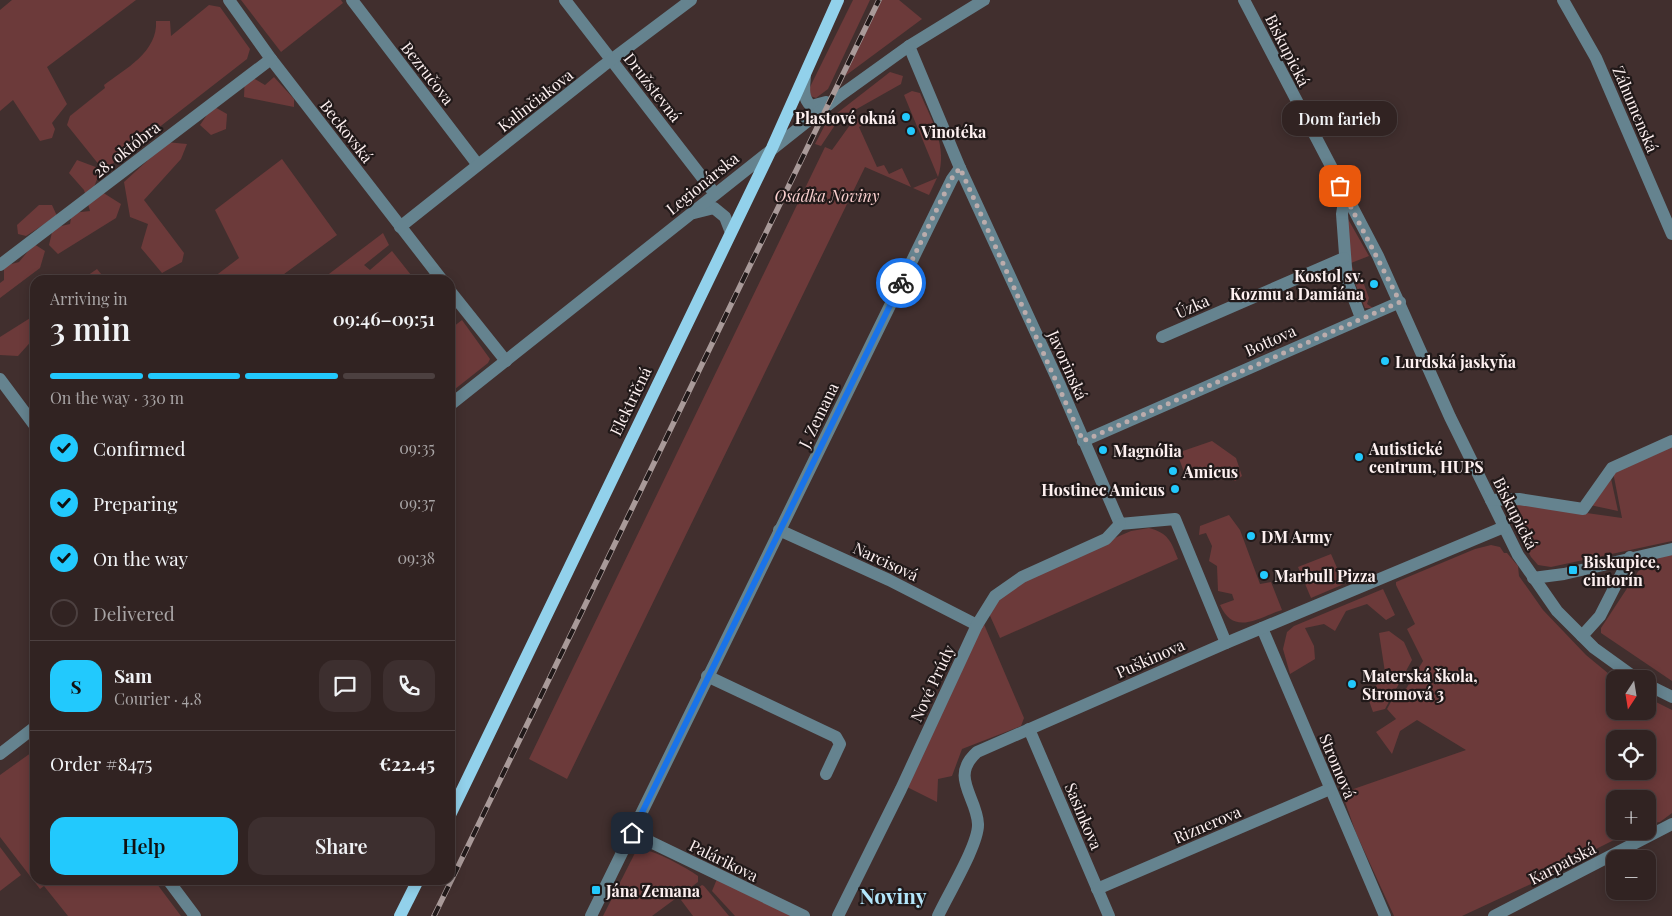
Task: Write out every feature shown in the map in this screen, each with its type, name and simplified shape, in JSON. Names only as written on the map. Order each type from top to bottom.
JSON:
[{"type":"main road","name":"Električná","points":[[455,805],[730,230],[772,148],[838,0]]},
{"type":"main road","points":[[400,916],[416,885]]},
{"type":"street","name":"Beckovská","points":[[229,0],[271,59],[438,275]]},
{"type":"street","name":"Bezručova","points":[[352,0],[478,165]]},
{"type":"street","name":"Družstevná","points":[[565,0],[715,194]]},
{"type":"street","name":"Kalinčiakova","points":[[400,227],[691,0]]},
{"type":"street","name":"Legionárska","points":[[455,401],[838,97],[909,46],[984,0]]},
{"type":"street","name":"Biskupická","points":[[1244,0],[1378,256],[1450,417],[1504,527],[1533,578],[1558,611],[1607,659],[1624,670]]},
{"type":"street","name":"Záhumenská","points":[[1563,0],[1596,58],[1672,234]]},
{"type":"street","name":"Javorinská","points":[[909,46],[960,168],[1120,524]]},
{"type":"street","name":"28. októbra","points":[[0,265],[271,59]]},
{"type":"street","points":[[805,76],[804,93],[806,102],[811,106],[817,106],[838,97]]},
{"type":"street","name":"J. Zemana","points":[[591,916],[952,178],[960,168]]},
{"type":"street","points":[[1349,203],[1343,208],[1342,214],[1344,258],[1347,280],[1360,318],[1400,302]]},
{"type":"street","points":[[689,214],[714,208],[725,217],[730,230]]},
{"type":"street","name":"Úzka","points":[[1162,337],[1344,258]]},
{"type":"street","points":[[455,297],[506,361]]},
{"type":"street","name":"Bottova","points":[[1083,441],[1360,318]]},
{"type":"street","points":[[0,379],[30,419]]},
{"type":"street","points":[[1491,500],[1499,498],[1519,499],[1583,509],[1612,468],[1672,441]]},
{"type":"street","points":[[1120,524],[1175,519],[1226,643]]},
{"type":"street","name":"Nové Prúdy","points":[[838,916],[901,789],[978,625],[995,596],[1008,585],[1106,539],[1120,524]]},
{"type":"street","name":"Puškinova","points":[[938,916],[978,831],[976,814],[966,790],[964,777],[970,758],[985,747],[1226,643],[1504,527]]},
{"type":"street","name":"Narcisová","points":[[779,530],[888,580],[978,625]]},
{"type":"street","points":[[1533,578],[1564,574],[1630,557],[1672,549]]},
{"type":"street","points":[[1582,636],[1600,616],[1630,557]]},
{"type":"street","name":"Stromová","points":[[1262,628],[1384,916]]},
{"type":"street","points":[[707,676],[836,738],[840,744],[826,774]]},
{"type":"street","points":[[1656,689],[1672,697]]},
{"type":"street","name":"Sasinkova","points":[[1029,729],[1109,916]]},
{"type":"street","points":[[0,754],[30,731]]},
{"type":"street","name":"Riznerova","points":[[1098,889],[1330,789]]},
{"type":"street","name":"Karpatská","points":[[1494,916],[1672,824]]},
{"type":"street","name":"Palárikova","points":[[632,833],[804,916]]},
{"type":"street","points":[[172,885],[195,916]]},
{"type":"green space","points":[[12,0],[136,0],[47,67],[67,104],[52,123],[55,129],[52,138],[40,141],[13,100],[0,111],[0,10]]},
{"type":"green space","points":[[241,0],[341,0],[343,3],[281,52]]},
{"type":"green space","points":[[853,0],[870,0],[828,89],[816,98],[810,96],[809,89]]},
{"type":"green space","points":[[882,0],[899,0],[922,19],[845,76]]},
{"type":"green space","points":[[209,5],[220,7],[250,49],[247,59],[108,167],[100,166],[67,125],[70,116],[105,88],[104,85],[139,59],[152,42],[156,21],[170,21],[171,36]]},
{"type":"green space","points":[[890,72],[903,76],[901,84],[839,119],[821,146],[815,144],[827,121]]},
{"type":"green space","points":[[245,73],[265,85],[274,77],[294,99],[294,107],[244,97]]},
{"type":"green space","points":[[912,91],[920,93],[934,124],[941,155],[938,177],[904,95]]},
{"type":"green space","points":[[213,106],[227,114],[226,129],[211,135],[200,125]]},
{"type":"green space","name":"Osádka Noviny","points":[[863,114],[867,123],[859,127],[877,167],[884,165],[889,174],[902,168],[911,187],[865,167],[567,779],[529,759],[825,147],[832,150],[850,125]]},
{"type":"green space","points":[[155,141],[187,144],[181,159],[144,200],[184,253],[182,262],[162,273],[141,248],[148,224],[130,217],[124,182],[147,161]]},
{"type":"green space","points":[[282,159],[337,235],[283,275],[217,275],[239,258],[215,210]]},
{"type":"green space","points":[[77,160],[101,169],[94,187],[121,204],[116,218],[58,254],[49,245],[53,228],[70,224],[72,213],[90,211],[84,190],[69,173]]},
{"type":"green space","points":[[937,178],[929,195],[913,188]]},
{"type":"green space","points":[[39,205],[52,205],[57,216],[26,236],[18,234],[17,225]]},
{"type":"green space","points":[[1344,212],[1369,256],[1351,263],[1356,277],[1361,276],[1369,298],[1367,304],[1373,308],[1365,308],[1347,263]]},
{"type":"green space","points":[[383,233],[389,245],[364,265],[370,270],[392,251],[411,275],[328,275]]},
{"type":"green space","points":[[34,244],[45,251],[40,268],[0,298],[0,283],[4,280],[4,266],[19,262]]},
{"type":"green space","points":[[97,269],[102,275],[88,275]]},
{"type":"green space","points":[[30,318],[30,343],[18,356],[0,355],[0,337]]},
{"type":"green space","points":[[462,320],[490,359],[488,363],[455,389],[455,325]]},
{"type":"green space","points":[[1212,441],[1236,458],[1242,476],[1235,481],[1212,469],[1187,480],[1177,453]]},
{"type":"green space","points":[[1672,445],[1672,541],[1551,567],[1538,565],[1531,557],[1502,501],[1622,518],[1613,472]]},
{"type":"green space","points":[[1610,474],[1618,511],[1590,505]]},
{"type":"green space","points":[[1229,515],[1240,530],[1260,584],[1271,582],[1282,610],[1255,620],[1239,622],[1232,620],[1220,605],[1234,600],[1232,594],[1218,591],[1217,566],[1209,561],[1212,546],[1206,533],[1199,535],[1200,526]]},
{"type":"green space","points":[[1149,528],[1165,535],[1178,559],[1000,638],[987,609],[1012,582],[1131,531]]},
{"type":"green space","points":[[1491,545],[1500,547],[1518,566],[1519,576],[1543,610],[1586,655],[1606,672],[1606,720],[1656,720],[1656,702],[1672,710],[1672,813],[1656,823],[1656,790],[1606,790],[1606,840],[1614,840],[1596,849],[1587,858],[1462,916],[1394,916],[1356,833],[1342,793],[1466,750],[1417,720],[1400,731],[1392,754],[1376,732],[1396,719],[1387,709],[1392,700],[1398,702],[1423,661],[1407,629],[1415,624],[1396,582],[1475,549]]},
{"type":"green space","points":[[1331,554],[1344,584],[1311,598],[1298,567]]},
{"type":"green space","points":[[1672,554],[1672,681],[1601,633],[1601,628],[1647,558]]},
{"type":"green space","points":[[1383,589],[1395,615],[1386,620],[1367,604],[1346,611],[1335,631],[1324,624],[1305,628],[1314,646],[1315,659],[1290,674],[1283,649],[1287,632],[1294,626]]},
{"type":"green space","points":[[983,622],[1024,718],[1021,726],[962,749],[952,776],[938,779],[937,802],[907,787]]},
{"type":"green space","points":[[1389,631],[1404,642],[1412,660],[1385,709],[1373,712],[1366,692],[1386,679],[1379,633]]},
{"type":"green space","points":[[30,754],[30,876],[0,837],[0,775]]},
{"type":"green space","points":[[0,847],[21,875],[0,891]]},
{"type":"green space","points":[[637,849],[651,852],[677,863],[698,876],[698,882],[652,916],[603,916]]},
{"type":"green space","points":[[717,879],[794,916],[735,916],[712,891]]},
{"type":"green space","points":[[37,885],[158,885],[181,916],[68,916],[44,886],[40,889]]},
{"type":"green space","points":[[702,885],[729,916],[693,916],[681,900]]},
{"type":"railway","points":[[455,873],[879,0]]},
{"type":"railway","points":[[434,916],[449,885]]},
{"type":"way so far","points":[[901,283],[952,178],[960,168],[1059,383],[1083,441],[1400,302],[1378,256],[1340,186]]},
{"type":"place","name":"Plastové okná","points":[[906,117]]},
{"type":"place","name":"Vinotéka","points":[[911,131]]},
{"type":"place","name":"Dom farieb","points":[[1340,186]]},
{"type":"place","name":"Kostol sv. Kozmu a Damiána","points":[[1374,284]]},
{"type":"place","name":"Lurdská jaskyňa","points":[[1385,361]]},
{"type":"place","name":"Magnólia","points":[[1103,450]]},
{"type":"place","name":"Autistické centrum, HUPS","points":[[1359,457]]},
{"type":"place","name":"Amicus","points":[[1173,471]]},
{"type":"place","name":"Hostinec Amicus","points":[[1175,489]]},
{"type":"place","name":"DM Army","points":[[1251,536]]},
{"type":"place","name":"Biskupice, cintorín","points":[[1573,570]]},
{"type":"place","name":"Marbull Pizza","points":[[1264,575]]},
{"type":"place","name":"Materská škola, Stromová 3","points":[[1352,684]]},
{"type":"place","name":"Jána Zemana","points":[[596,890]]},
{"type":"district","name":"Noviny","points":[[893,895]]},
{"type":"route","points":[[632,833],[707,676],[901,283]]}]
